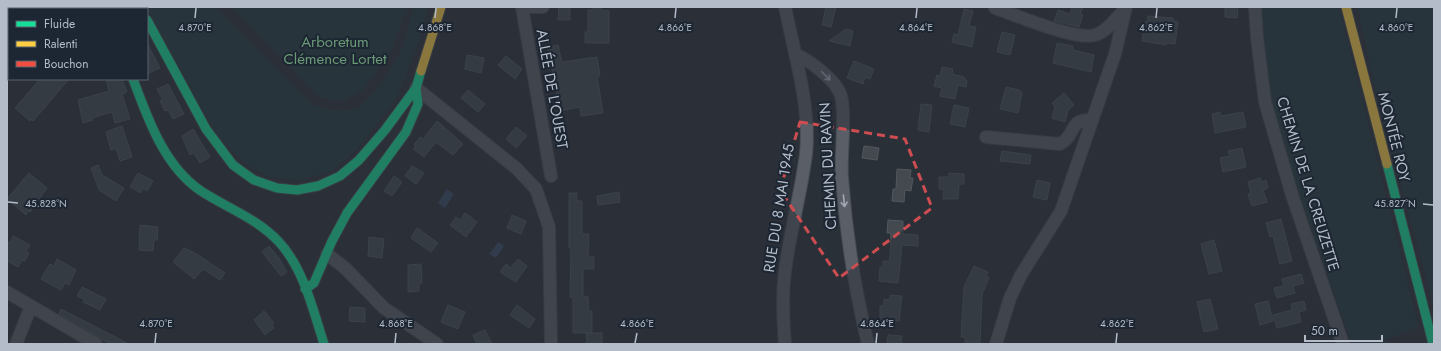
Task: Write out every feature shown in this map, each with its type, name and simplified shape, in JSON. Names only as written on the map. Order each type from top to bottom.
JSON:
[{"type":"street","points":[[305,289],[314,283],[332,241],[347,213],[406,132],[418,104],[416,88],[441,7]]},
{"type":"street","name":"ALLÉE DE L'OUEST","points":[[522,7],[551,176]]},
{"type":"street","points":[[528,7],[543,7]]},
{"type":"street","name":"RUE DU 8 MAI 1945","points":[[785,7],[795,54],[806,134],[806,154],[785,272],[783,324],[785,344]]},
{"type":"street","name":"CHEMIN DE LA CREUZETTE","points":[[1255,7],[1257,38],[1265,102],[1292,195],[1343,344]]},
{"type":"street","name":"MONTÉE ROY","points":[[1346,7],[1433,344]]},
{"type":"street","points":[[995,8],[1071,34],[1086,36],[1096,35],[1110,25],[1126,8]]},
{"type":"street","points":[[996,344],[1010,298],[1021,275],[1061,211],[1115,54],[1126,8]]},
{"type":"street","points":[[148,22],[206,129],[218,147],[233,165],[254,180],[277,188],[297,190],[318,186],[340,176],[359,160],[380,136],[405,100],[416,88]]},
{"type":"street","name":"CHEMIN DU RAVIN","points":[[795,54],[806,59],[840,92],[842,104],[842,177],[846,221],[852,264],[868,344]]},
{"type":"street","points":[[133,80],[142,104],[176,170],[199,191],[245,215],[264,228],[280,243],[293,263],[305,289],[324,344]]},
{"type":"street","points":[[416,88],[516,168],[536,189],[549,227],[551,344]]},
{"type":"street","points":[[405,100],[411,120]]},
{"type":"street","points":[[986,137],[1060,144],[1067,140],[1076,123],[1082,119],[1092,120]]},
{"type":"street","points":[[327,254],[345,268],[384,308],[437,344]]},
{"type":"street","points":[[7,292],[96,344]]},
{"type":"street","points":[[16,344],[31,306]]},
{"type":"highlighted area","points":[[800,122],[905,139],[932,208],[839,278],[780,190]]},
{"type":"green space","points":[[216,7],[314,106],[339,111],[359,108],[378,89],[401,51],[414,7],[428,7],[419,42],[396,100],[358,148],[332,171],[299,180],[269,177],[244,163],[216,134],[148,11],[148,8],[147,8]]},
{"type":"green space","name":"Arboretum Clémence Lortet","points":[[232,7],[407,7],[393,47],[364,89],[343,101],[333,101],[318,96]]},
{"type":"green space","points":[[1262,7],[1339,7],[1418,327],[1384,340],[1386,344],[1353,344],[1351,342],[1282,145],[1267,83]]},
{"type":"green space","points":[[1358,7],[1434,7],[1434,307],[1372,76]]},
{"type":"water","points":[[447,189],[454,194],[445,208],[438,203]]},
{"type":"water","points":[[498,242],[504,246],[496,258],[489,254]]},
{"type":"building","points":[[559,7],[570,7],[570,20],[558,20]]},
{"type":"building","points":[[593,7],[601,7],[601,10],[609,11],[609,43],[585,43],[585,32],[588,32],[588,10],[593,10]]},
{"type":"building","points":[[826,7],[836,7],[831,27],[822,25]]},
{"type":"building","points":[[1072,7],[1083,7],[1080,14],[1083,15],[1079,27],[1054,21],[1058,10],[1070,14]]},
{"type":"building","points":[[1225,7],[1238,7],[1237,18],[1225,17]]},
{"type":"building","points":[[964,9],[973,11],[969,26],[976,27],[972,47],[952,42],[954,34],[958,35]]},
{"type":"building","points":[[1148,16],[1173,18],[1173,21],[1178,22],[1175,44],[1166,43],[1166,45],[1142,41],[1145,22],[1147,22]]},
{"type":"building","points":[[846,29],[853,31],[850,46],[829,41]]},
{"type":"building","points":[[1002,32],[1015,35],[1010,55],[997,52]]},
{"type":"building","points":[[1057,43],[1073,46],[1073,50],[1094,55],[1091,72],[1053,63]]},
{"type":"building","points":[[148,45],[160,68],[148,74]]},
{"type":"building","points":[[558,45],[562,62],[597,57],[600,76],[597,76],[603,113],[581,116],[580,107],[560,111],[548,47]]},
{"type":"building","points":[[467,55],[484,58],[481,73],[465,69]]},
{"type":"building","points":[[506,56],[522,69],[515,79],[498,65]]},
{"type":"building","points":[[854,61],[874,69],[870,79],[865,77],[863,84],[847,78]]},
{"type":"building","points":[[942,67],[953,69],[952,74],[964,77],[967,81],[966,87],[958,85],[955,99],[940,96],[942,88],[934,86],[937,75],[940,76]]},
{"type":"building","points":[[39,80],[68,80],[33,121],[31,119],[30,121],[15,108]]},
{"type":"building","points":[[106,80],[122,80],[127,92],[122,94],[130,119],[115,123],[112,112],[92,118],[93,120],[83,123],[78,100],[109,91]]},
{"type":"building","points":[[168,84],[184,114],[173,119],[168,110],[165,111],[160,101],[163,100],[157,89]]},
{"type":"building","points":[[1006,87],[1019,90],[1022,93],[1018,113],[1000,109]]},
{"type":"building","points":[[468,90],[485,104],[478,112],[461,98]]},
{"type":"building","points":[[1064,93],[1074,105],[1068,110],[1065,122],[1052,118],[1055,106],[1052,103]]},
{"type":"building","points":[[921,104],[932,105],[929,132],[918,130]]},
{"type":"building","points":[[954,105],[969,108],[965,127],[950,124]]},
{"type":"building","points":[[1220,112],[1221,116],[1243,112],[1246,127],[1215,133],[1212,114]]},
{"type":"building","points":[[437,121],[463,144],[453,155],[436,142],[424,157],[413,149],[416,146],[414,145],[420,137],[423,139]]},
{"type":"building","points":[[122,126],[132,157],[120,161],[116,148],[111,150],[106,132]]},
{"type":"building","points":[[516,127],[527,136],[516,148],[506,139]]},
{"type":"building","points":[[193,129],[210,157],[200,163],[194,153],[190,155],[182,136]]},
{"type":"building","points":[[864,146],[879,148],[877,160],[862,158]]},
{"type":"building","points":[[1242,148],[1246,167],[1223,172],[1220,158],[1230,156],[1228,151]]},
{"type":"building","points":[[1002,151],[1031,155],[1030,164],[1000,161]]},
{"type":"building","points":[[98,165],[102,175],[124,188],[116,201],[99,190],[91,168]]},
{"type":"building","points":[[412,166],[424,173],[416,184],[405,176]]},
{"type":"building","points":[[897,169],[911,170],[910,178],[913,178],[911,191],[905,190],[904,202],[892,201],[893,189],[896,189]]},
{"type":"building","points":[[29,173],[47,188],[30,212],[28,211],[26,215],[7,199]]},
{"type":"building","points":[[138,173],[153,181],[147,191],[143,188],[141,193],[130,187]]},
{"type":"building","points":[[949,173],[964,174],[964,184],[959,184],[958,199],[943,199],[944,190],[939,189],[939,177],[949,177]]},
{"type":"building","points":[[394,176],[402,182],[392,196],[384,191]]},
{"type":"building","points":[[1260,178],[1261,182],[1266,180],[1268,188],[1263,190],[1267,202],[1252,206],[1248,194],[1251,193],[1248,182]]},
{"type":"building","points":[[1037,180],[1050,183],[1047,200],[1033,197]]},
{"type":"building","points":[[619,192],[620,202],[598,205],[597,196]]},
{"type":"building","points":[[569,193],[577,193],[577,201],[582,201],[582,234],[589,234],[588,257],[594,257],[594,269],[583,269],[583,297],[588,296],[589,311],[592,311],[592,333],[573,333],[573,297],[570,297],[571,248],[569,248]]},
{"type":"building","points":[[465,213],[477,222],[466,237],[450,225],[456,217],[460,220]]},
{"type":"building","points":[[512,215],[526,221],[521,234],[507,228]]},
{"type":"building","points":[[1281,219],[1292,261],[1280,264],[1273,236],[1270,237],[1266,223]]},
{"type":"building","points":[[888,220],[903,221],[903,234],[918,235],[918,246],[902,245],[898,283],[879,281],[880,267],[883,267],[883,261],[889,261],[890,257],[891,233],[887,233]]},
{"type":"building","points":[[140,225],[158,227],[157,240],[154,240],[153,251],[139,250]]},
{"type":"building","points":[[417,228],[438,243],[431,252],[411,238]]},
{"type":"building","points":[[13,236],[30,245],[26,251],[29,253],[25,261],[22,260],[18,267],[7,261],[7,241],[10,243]]},
{"type":"building","points":[[369,237],[384,239],[382,258],[368,256]]},
{"type":"building","points":[[1214,240],[1222,271],[1209,274],[1201,244]]},
{"type":"building","points":[[269,246],[279,258],[287,272],[281,276],[262,252]]},
{"type":"building","points":[[184,248],[195,253],[225,273],[220,280],[203,269],[194,279],[173,262]]},
{"type":"building","points":[[57,259],[76,270],[69,285],[65,283],[61,290],[41,279],[50,264],[54,266]]},
{"type":"building","points":[[518,259],[527,266],[516,282],[500,272],[506,264],[511,268]]},
{"type":"building","points":[[421,264],[422,283],[419,284],[419,291],[408,292],[408,265]]},
{"type":"building","points":[[974,266],[988,272],[986,276],[989,278],[982,294],[980,344],[965,344],[965,337],[961,337],[964,287]]},
{"type":"building","points":[[1301,274],[1304,283],[1293,286],[1295,293],[1277,298],[1274,288],[1284,286],[1282,279]]},
{"type":"building","points":[[82,287],[106,299],[100,310],[83,302],[84,299],[77,296]]},
{"type":"building","points":[[890,295],[902,296],[899,321],[880,320],[880,306],[884,306],[884,299],[890,300]]},
{"type":"building","points":[[1210,299],[1218,329],[1204,332],[1197,302]]},
{"type":"building","points":[[1268,301],[1273,321],[1260,325],[1255,304]]},
{"type":"building","points":[[1304,301],[1306,310],[1299,312],[1301,322],[1277,328],[1273,315],[1292,310],[1291,304]]},
{"type":"building","points":[[448,305],[465,312],[458,329],[441,322]]},
{"type":"building","points":[[517,305],[535,319],[529,328],[510,315]]},
{"type":"building","points":[[350,307],[365,308],[365,322],[349,321]]},
{"type":"building","points":[[61,309],[129,344],[110,344],[59,314]]},
{"type":"building","points":[[264,311],[274,323],[272,325],[274,328],[265,335],[254,320]]},
{"type":"building","points":[[485,330],[492,344],[477,344],[473,335]]},
{"type":"building","points":[[586,333],[602,333],[602,343],[587,344]]},
{"type":"building","points":[[888,335],[902,336],[901,344],[887,344]]},
{"type":"traffic: fast","points":[[148,22],[206,129],[233,165],[254,180],[277,188],[297,190],[318,186],[340,176],[359,160],[385,130],[416,88],[421,71]]},
{"type":"traffic: fast","points":[[133,80],[151,125],[167,155],[177,169],[188,181],[201,191],[262,227],[271,234],[288,253],[307,290],[324,344]]},
{"type":"traffic: fast","points":[[305,289],[314,283],[332,241],[347,213],[406,132],[418,104],[416,88]]},
{"type":"traffic: fast","points":[[1387,164],[1433,344]]},
{"type":"traffic: slow","points":[[421,71],[441,7]]},
{"type":"traffic: slow","points":[[1346,7],[1387,164]]}]
